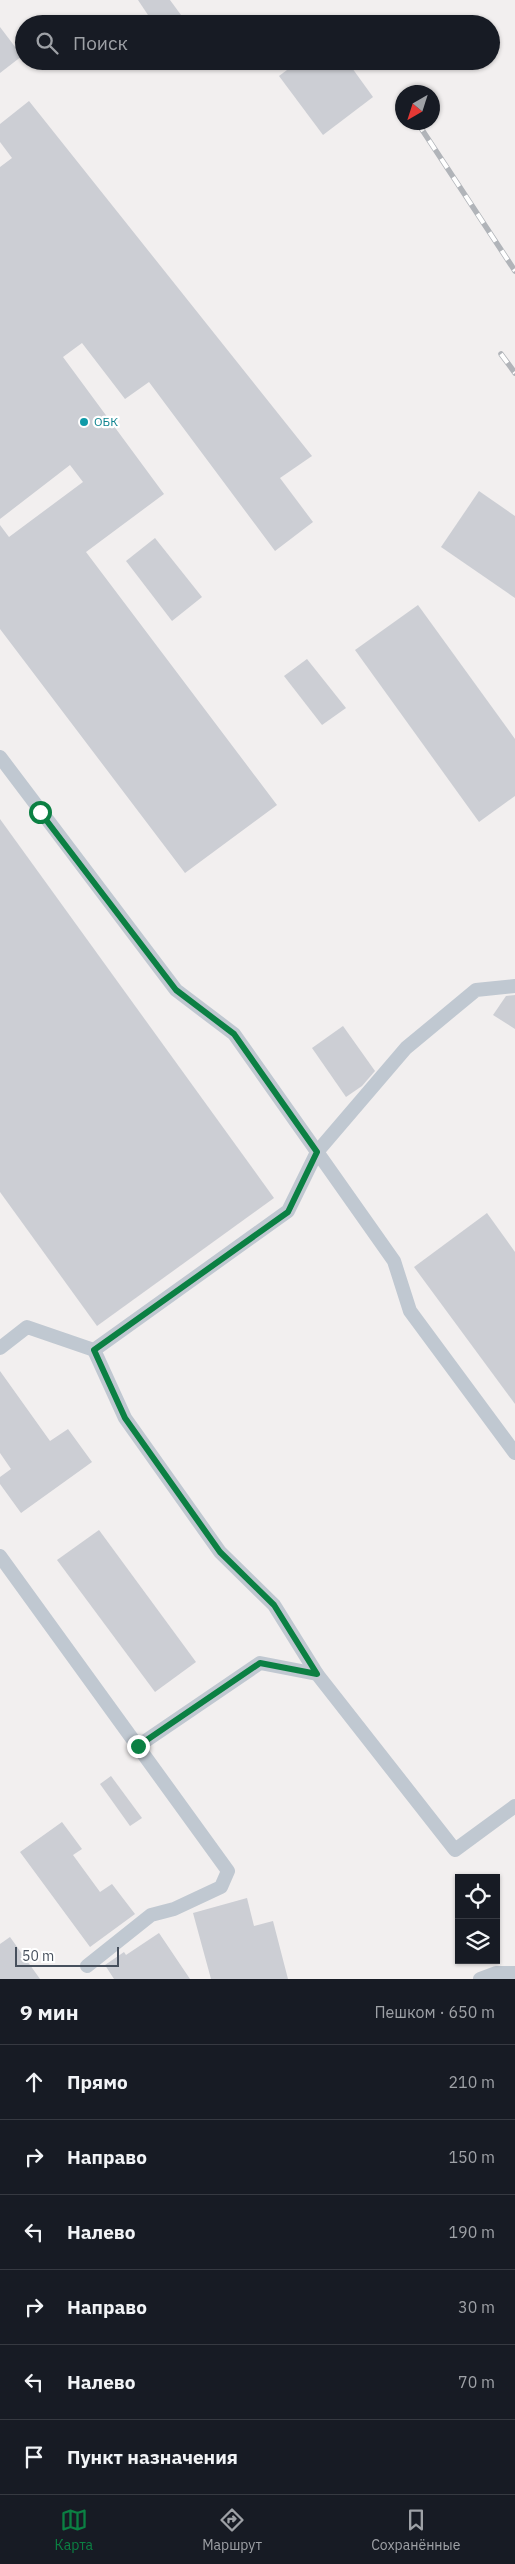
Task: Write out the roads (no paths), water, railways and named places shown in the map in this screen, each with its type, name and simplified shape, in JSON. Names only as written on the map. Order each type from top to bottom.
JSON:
[{"type":"lane","points":[[0,757],[176,990],[234,1034],[394,1261],[410,1311],[515,1453]]},
{"type":"lane","points":[[94,1350],[288,1212],[317,1152],[406,1048],[476,990],[515,986]]},
{"type":"lane","points":[[0,1348],[27,1327],[94,1350],[125,1418],[220,1552],[274,1605],[317,1674],[455,1850],[515,1806]]},
{"type":"lane","points":[[0,1556],[228,1871],[222,1887],[174,1909],[151,1915],[87,1966]]},
{"type":"lane","points":[[138,1746],[260,1663],[317,1674]]},
{"type":"lane","points":[[480,1979],[496,1973],[515,1973]]},
{"type":"railway","points":[[422,130],[515,271]]},
{"type":"railway","points":[[501,354],[515,373]]},
{"type":"place","name":"ОБК","points":[[84,422]]}]
